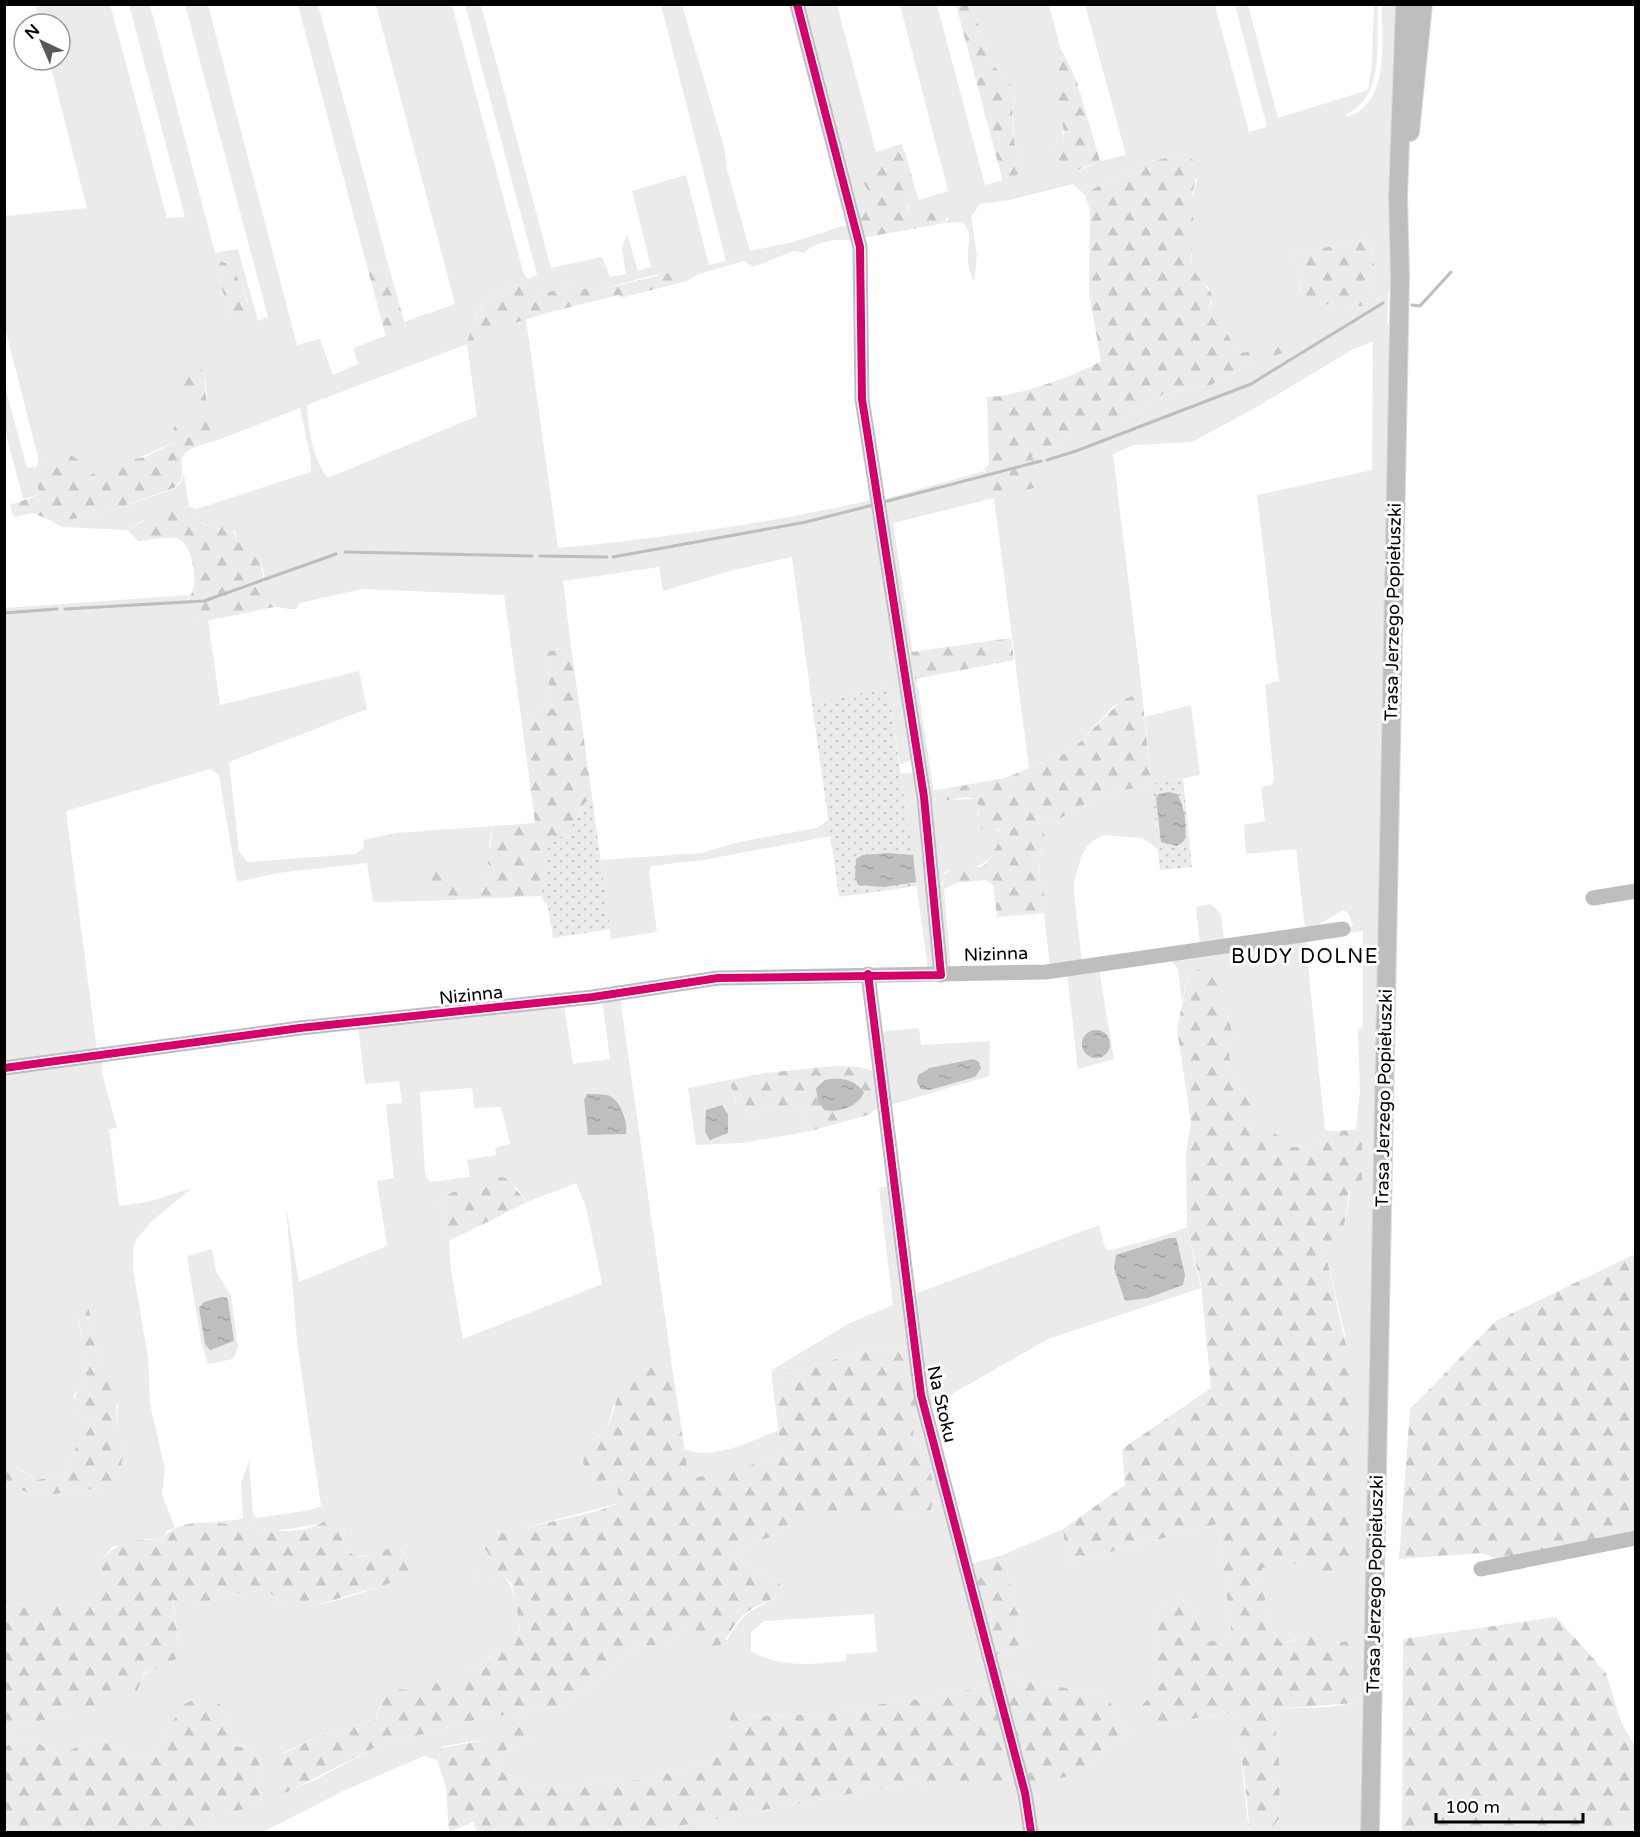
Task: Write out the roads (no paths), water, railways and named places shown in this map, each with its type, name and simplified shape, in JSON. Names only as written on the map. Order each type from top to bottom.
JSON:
[{"type":"main road","name":"Trasa Jerzego Popiełuszki","points":[[1370,1833],[1401,220],[1399,140],[1405,4]]},
{"type":"main road","name":"Trasa Jerzego Popiełuszki","points":[[1401,220],[1423,4]]},
{"type":"street","points":[[797,4],[860,247],[862,399],[924,797],[941,975]]},
{"type":"street","points":[[1593,898],[1635,891]]},
{"type":"street","name":"Nizinna","points":[[4,1068],[300,1028],[593,997],[718,978],[868,974],[1009,974],[1068,970],[1343,929]]},
{"type":"street","name":"Na Stoku","points":[[868,974],[921,1395],[953,1507],[1025,1793],[1031,1833]]},
{"type":"street","points":[[1481,1569],[1635,1538]]},
{"type":"water","points":[[1169,792],[1177,794],[1185,817],[1184,841],[1177,846],[1161,842],[1156,798],[1159,794]]},
{"type":"water","points":[[888,853],[913,855],[916,882],[884,887],[858,885],[855,877],[856,859],[863,855]]},
{"type":"water","points":[[1096,1030],[1106,1034],[1110,1044],[1106,1054],[1096,1058],[1086,1054],[1082,1044],[1086,1034]]},
{"type":"water","points":[[973,1059],[979,1062],[981,1068],[975,1077],[929,1090],[921,1089],[917,1082],[918,1075],[930,1068]]},
{"type":"water","points":[[825,1080],[848,1080],[864,1093],[857,1102],[847,1108],[836,1111],[824,1110],[818,1101],[816,1088]]},
{"type":"water","points":[[587,1094],[607,1095],[616,1101],[624,1117],[626,1134],[588,1135],[584,1100]]},
{"type":"water","points":[[722,1105],[728,1114],[728,1133],[710,1140],[705,1132],[706,1110]]},
{"type":"water","points":[[1169,1238],[1176,1238],[1177,1241],[1185,1275],[1183,1285],[1148,1298],[1125,1301],[1114,1268],[1116,1255]]},
{"type":"water","points":[[221,1297],[227,1298],[228,1301],[234,1341],[210,1350],[205,1344],[199,1308],[204,1302]]},
{"type":"waterway","points":[[1412,305],[1420,306],[1451,272]]},
{"type":"waterway","points":[[1047,460],[1251,384],[1383,303]]},
{"type":"waterway","points":[[884,502],[1041,461]]},
{"type":"waterway","points":[[613,557],[806,522],[873,505]]},
{"type":"waterway","points":[[345,552],[532,556]]},
{"type":"waterway","points":[[65,609],[204,601],[336,554]]},
{"type":"waterway","points":[[540,556],[607,557]]},
{"type":"waterway","points":[[4,613],[57,609]]},
{"type":"district","name":"BUDY DOLNE","points":[[1305,957]]}]
